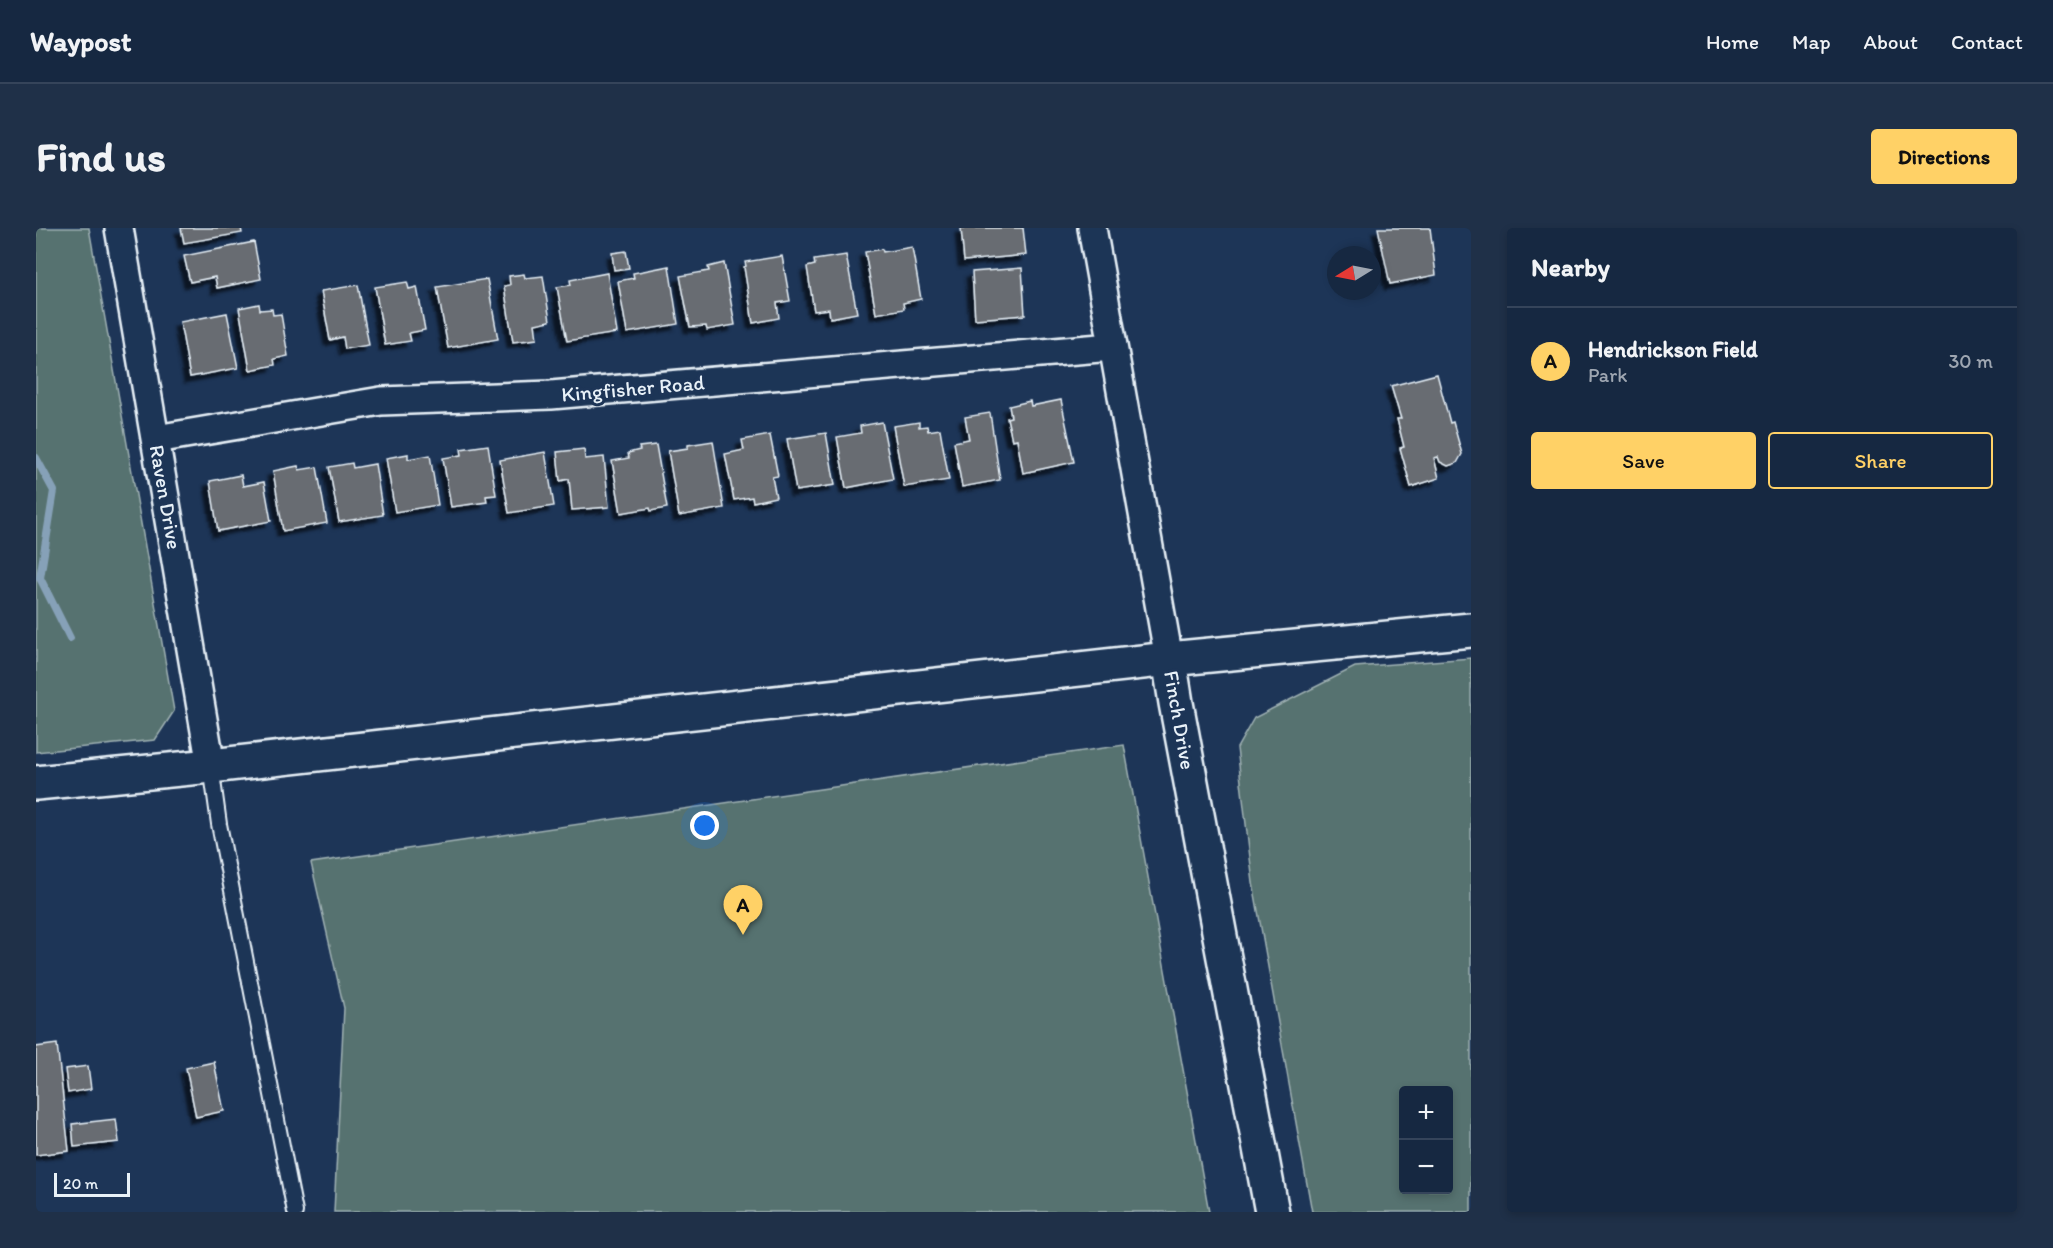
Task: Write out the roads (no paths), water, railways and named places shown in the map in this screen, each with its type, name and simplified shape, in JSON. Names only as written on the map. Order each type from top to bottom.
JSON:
[{"type":"street","name":"Raven Drive","points":[[119,228],[211,766]]},
{"type":"street","name":"Finch Drive","points":[[1092,228],[1176,703],[1272,1212]]},
{"type":"street","name":"Kingfisher Road","points":[[156,439],[381,401],[551,395],[1112,347]]},
{"type":"street","points":[[36,783],[211,766],[1169,659],[1471,630]]},
{"type":"lane","points":[[211,766],[219,824],[295,1212]]},
{"type":"waterway","points":[[36,458],[54,491],[40,578],[70,638]]},
{"type":"place","name":"Hendrickson Field","points":[[743,935]]}]
